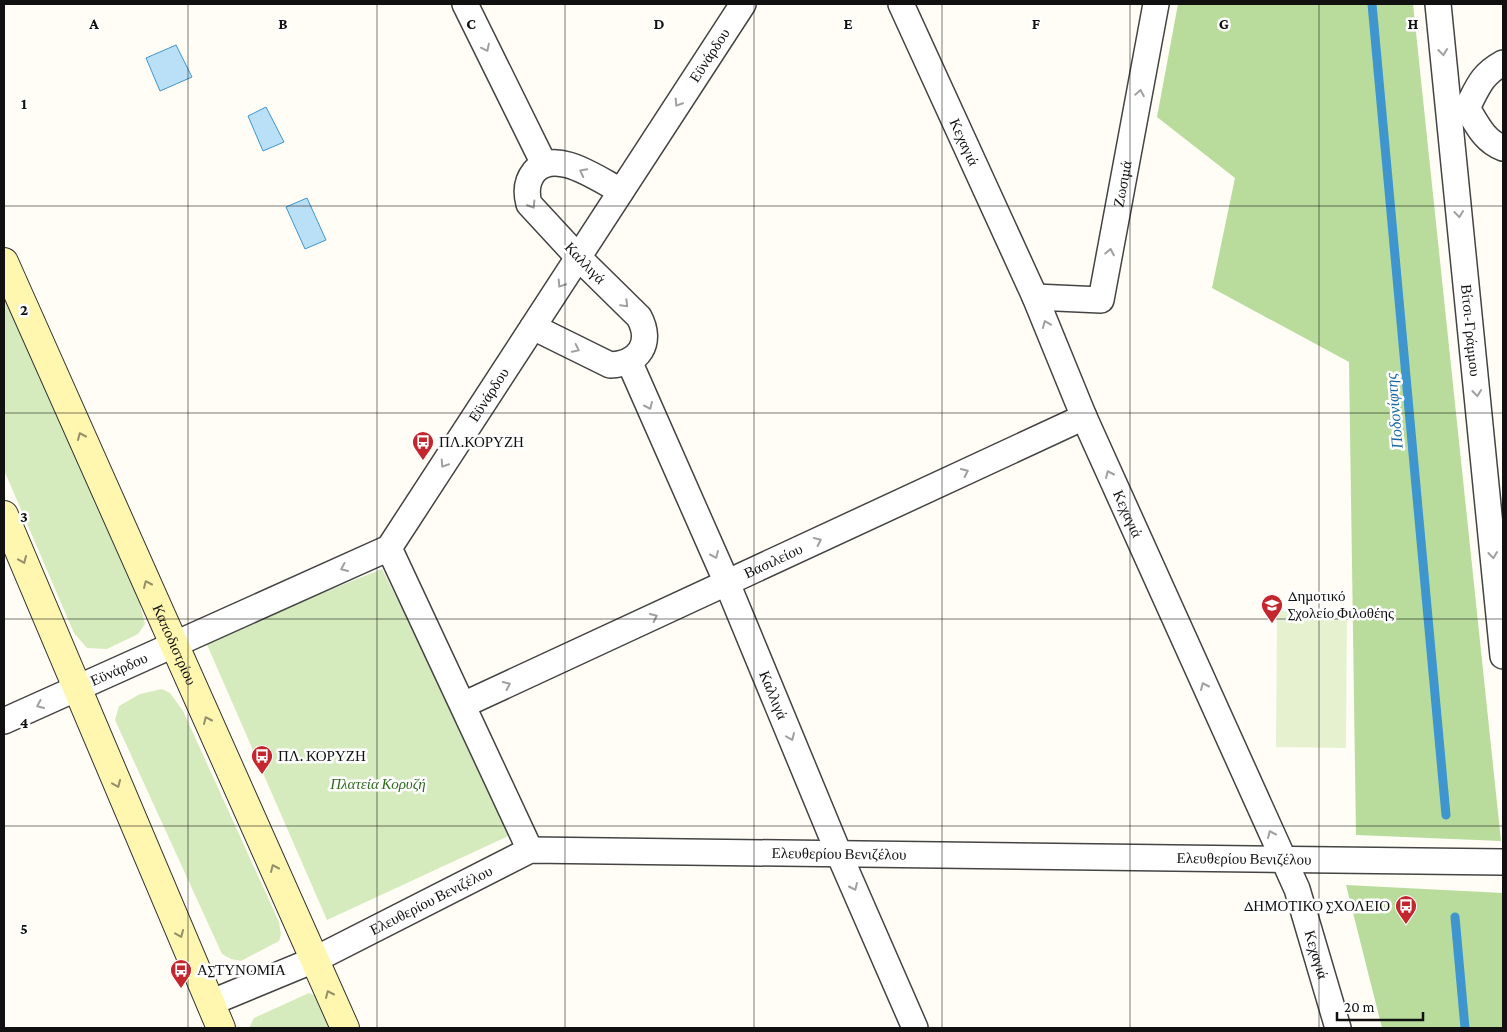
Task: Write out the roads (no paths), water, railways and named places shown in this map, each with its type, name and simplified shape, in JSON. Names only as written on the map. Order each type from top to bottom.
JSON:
[{"type":"main road","name":"Καποδιστρίου","points":[[4,262],[345,1028]]},
{"type":"main road","points":[[4,515],[221,1028]]},
{"type":"street","points":[[465,4],[544,164],[563,162],[621,191]]},
{"type":"street","name":"Εϋνάρδου","points":[[4,721],[389,548],[743,4]]},
{"type":"street","name":"Κεχαγιά","points":[[901,4],[1035,297],[1084,417],[1296,889],[1338,1028]]},
{"type":"street","name":"Ζωσιμά","points":[[1035,297],[1101,300],[1156,4]]},
{"type":"street","name":"Βίτσι-Γράμμου","points":[[1438,4],[1458,108],[1503,656]]},
{"type":"street","points":[[1503,63],[1491,70],[1480,80],[1458,108],[1484,136],[1496,146],[1503,148]]},
{"type":"street","name":"Καλλιγά","points":[[544,164],[536,169],[527,186],[529,204],[578,257],[639,317],[644,326],[646,336],[643,346],[638,355],[630,361],[727,583],[839,854],[915,1028]]},
{"type":"street","points":[[533,327],[610,365],[620,365],[630,361]]},
{"type":"street","name":"Βασιλείου","points":[[463,705],[1084,417]]},
{"type":"street","points":[[389,548],[530,850]]},
{"type":"street","name":"Ελευθερίου Βενιζέλου","points":[[210,1003],[314,960],[530,850],[1503,862]]},
{"type":"water","points":[[176,45],[192,77],[160,91],[146,58]]},
{"type":"water","points":[[266,107],[284,142],[263,151],[248,116]]},
{"type":"water","points":[[307,198],[326,240],[305,249],[286,207]]},
{"type":"waterway","name":"Ποδονίφτης","points":[[1372,4],[1446,815]]},
{"type":"waterway","name":"Ποδονίφτης","points":[[1455,917],[1465,1028]]},
{"type":"place","name":"ΠΛ.ΚΟΡΥΖΗ","points":[[423,461]]},
{"type":"place","name":"Δημοτικό Σχολείο Φιλοθέης","points":[[1272,624]]},
{"type":"place","name":"ΠΛ. ΚΟΡΥΖΗ","points":[[262,775]]},
{"type":"place","name":"ΔΗΜΟΤΙΚΟ ΣΧΟΛΕΙΟ","points":[[1406,925]]},
{"type":"place","name":"ΑΣΤΥΝΟΜΙΑ","points":[[181,989]]},
{"type":"park label","name":"Πλατεία Κορυζή","points":[[378,784]]}]
